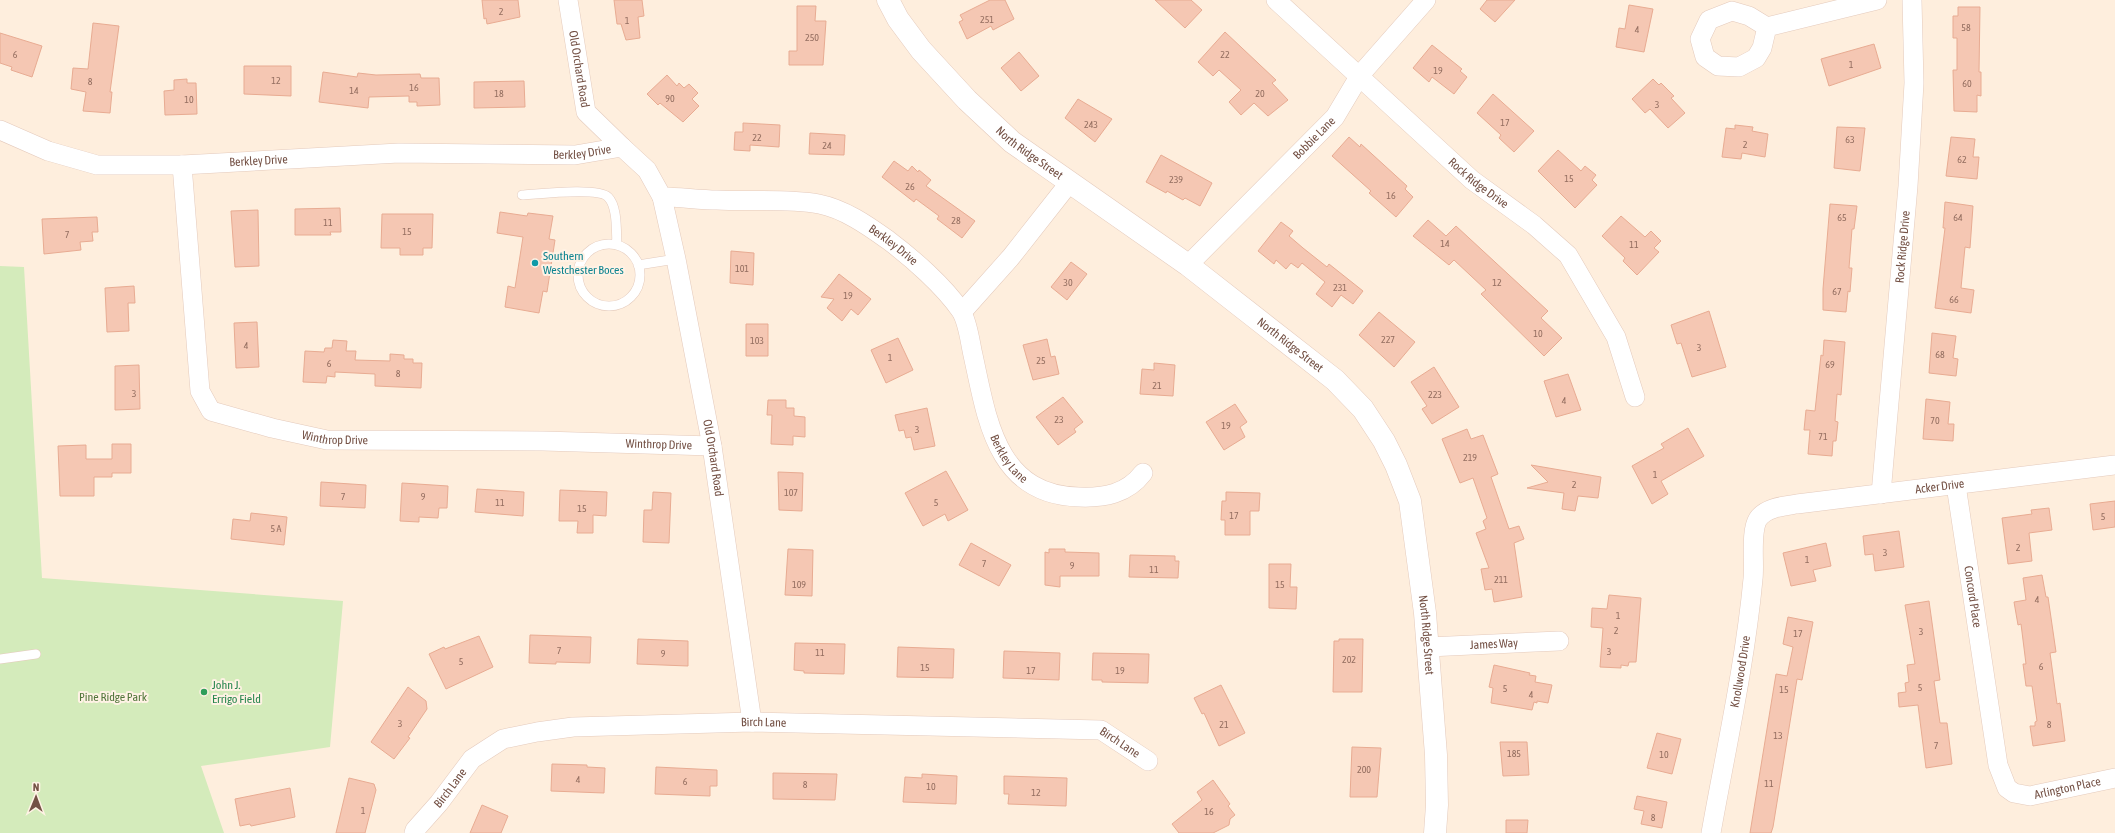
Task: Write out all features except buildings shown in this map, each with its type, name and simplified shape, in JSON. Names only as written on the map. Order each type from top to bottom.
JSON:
[{"type":"street","name":"Old Orchard Road","points":[[568,0],[586,112],[622,147]]},
{"type":"street","name":"North Ridge Street","points":[[888,0],[898,19],[920,50],[967,100],[1012,142],[1188,265],[1335,380],[1363,409],[1384,441],[1396,465],[1410,501],[1425,612],[1428,648],[1436,755],[1437,805],[1435,833]]},
{"type":"street","name":"Rock Ridge Drive","points":[[1276,0],[1360,75],[1373,90],[1472,180],[1534,225],[1568,255],[1616,337],[1635,397]]},
{"type":"street","name":"Bobbie Lane","points":[[1188,265],[1335,117],[1360,75],[1426,0]]},
{"type":"street","points":[[1767,27],[1877,0]]},
{"type":"street","name":"Rock Ridge Drive","points":[[1881,494],[1909,178],[1914,83],[1912,0]]},
{"type":"street","name":"Berkley Drive","points":[[0,130],[48,151],[97,165],[182,165],[399,153],[575,155],[622,147],[647,170],[662,197],[819,204],[850,215],[889,241],[937,283],[962,312]]},
{"type":"street","name":"Winthrop Drive","points":[[182,165],[200,391],[211,410],[272,428],[327,440],[712,446]]},
{"type":"street","points":[[962,312],[1011,257],[1070,182]]},
{"type":"street","name":"Old Orchard Road","points":[[662,197],[676,259],[712,446],[752,722]]},
{"type":"street","name":"Berkley Lane","points":[[962,312],[970,340],[986,416],[1001,454],[1018,475],[1038,487],[1064,497],[1098,498],[1123,491],[1135,484],[1143,473]]},
{"type":"street","name":"Acker Drive","points":[[1765,512],[1772,509],[1797,504],[2115,465]]},
{"type":"street","name":"Concord Place","points":[[1956,485],[1991,708]]},
{"type":"street","name":"Knollwood Drive","points":[[1711,833],[1738,682],[1754,578],[1755,529],[1758,519],[1765,512]]},
{"type":"street","name":"James Way","points":[[1428,648],[1559,641]]},
{"type":"street","name":"Arlington Place","points":[[1991,708],[1998,765],[2007,788],[2014,793],[2030,796],[2115,778]]},
{"type":"street","name":"Birch Lane","points":[[414,833],[472,759],[503,739],[573,727],[752,722],[1101,730],[1148,761]]},
{"type":"lane","points":[[522,195],[583,191],[602,193],[608,197],[613,207],[617,245]]},
{"type":"lane","points":[[606,244],[617,245],[626,249],[634,256],[640,275],[638,285],[634,294],[626,301],[617,305],[607,306],[597,304],[588,298],[582,290],[578,281],[578,270],[588,253],[596,247],[606,244]]},
{"type":"lane","points":[[638,265],[676,259]]},
{"type":"lane","points":[[0,659],[36,654]]},
{"type":"green space","name":"Pine Ridge Park","points":[[0,266],[24,267],[42,578],[343,601],[330,747],[201,766],[224,833],[0,833]]},
{"type":"place","name":"Southern Westchester Boces","points":[[535,263]]},
{"type":"place","name":"John J. Errigo Field","points":[[204,692]]}]
